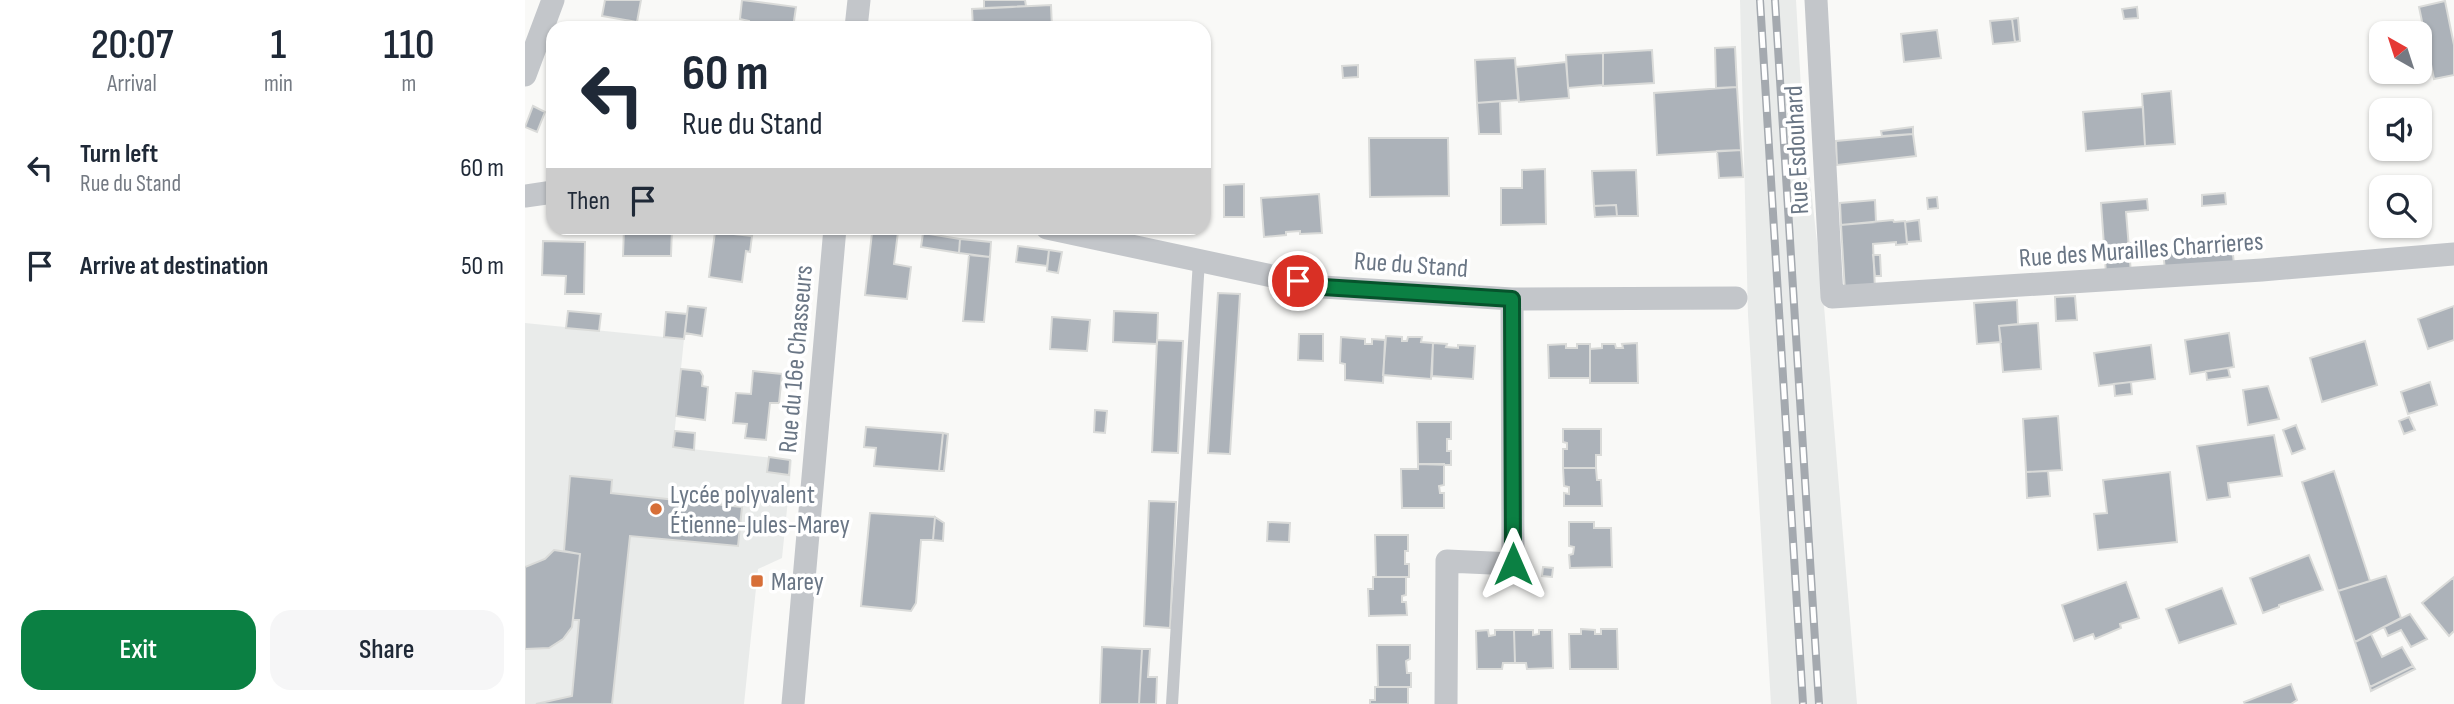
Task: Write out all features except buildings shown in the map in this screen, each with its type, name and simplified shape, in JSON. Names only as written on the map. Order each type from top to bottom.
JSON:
[{"type":"street","points":[[525,75],[553,0]]},
{"type":"street","points":[[857,21],[859,0]]},
{"type":"street","name":"Rue Esdouhard","points":[[1816,0],[1832,297]]},
{"type":"street","points":[[525,196],[546,193]]},
{"type":"street","name":"Rue du 16e Chasseurs","points":[[793,704],[834,235]]},
{"type":"street","name":"Rue du Stand","points":[[1080,235],[1323,287],[1512,299],[1736,298]]},
{"type":"street","name":"Rue des Murailles Charrieres","points":[[1832,297],[2250,271],[2454,254]]},
{"type":"street","points":[[1446,704],[1447,561],[1513,564],[1512,299]]},
{"type":"lane","points":[[1173,704],[1199,260]]},
{"type":"shaded area","points":[[1740,0],[1796,0],[1802,106],[1824,306],[1857,704],[1771,704],[1748,315]]},
{"type":"shaded area","name":"Lycée polyvalent Étienne-Jules-Marey","points":[[525,323],[684,339],[673,447],[792,460],[782,558],[758,569],[744,704],[525,704]]},
{"type":"railway","points":[[1760,0],[1803,704]]},
{"type":"railway","points":[[1775,0],[1819,704]]},
{"type":"place","name":"Lycée polyvalent Étienne-Jules-Marey","points":[[656,509]]},
{"type":"place","name":"Marey","points":[[757,581]]},
{"type":"route","points":[[1298,281],[1323,287],[1512,299],[1513,564]]}]
